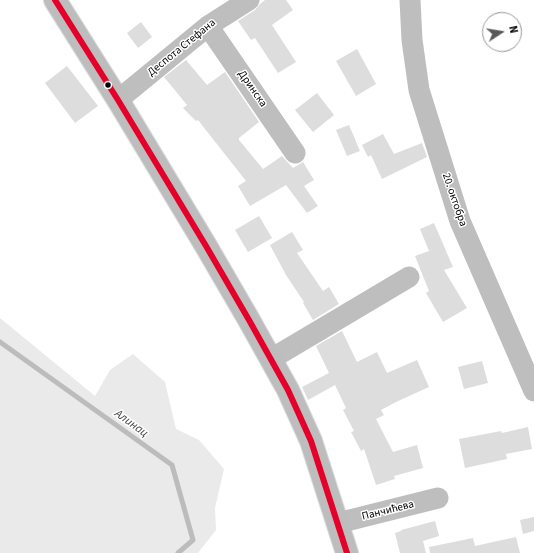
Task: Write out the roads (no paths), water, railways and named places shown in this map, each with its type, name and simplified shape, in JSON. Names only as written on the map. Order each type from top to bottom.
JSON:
[{"type":"main road","points":[[55,0],[118,100],[206,246],[271,359],[306,427],[347,553]]},
{"type":"street","name":"Деспота Стефана","points":[[118,100],[208,26],[249,0]]},
{"type":"street","name":"20. октобра","points":[[410,0],[412,40],[418,90],[460,221],[534,391]]},
{"type":"street","name":"Дринска","points":[[208,26],[295,153]]},
{"type":"street","points":[[271,359],[409,278]]},
{"type":"street","name":"Панчићева","points":[[338,524],[438,498]]},
{"type":"waterway","name":"Алинац","points":[[0,342],[172,465],[193,540],[178,553]]}]
